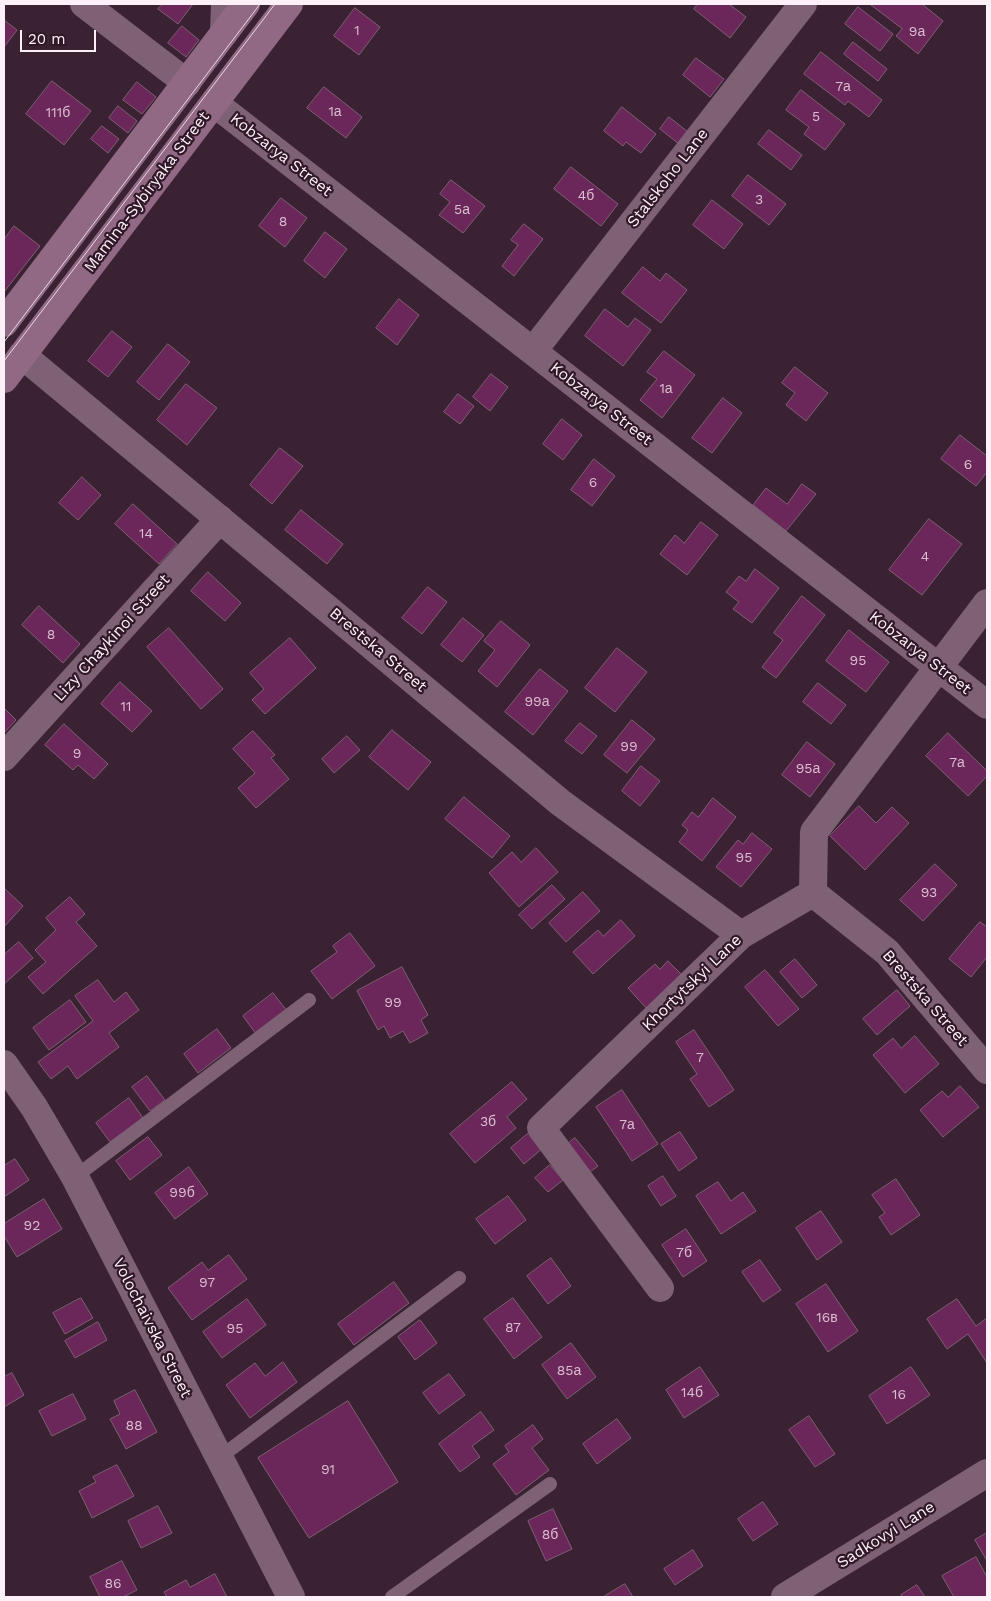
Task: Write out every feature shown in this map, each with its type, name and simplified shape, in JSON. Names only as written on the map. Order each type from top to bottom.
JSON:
[{"type":"main road","points":[[4,323],[246,4]]},
{"type":"main road","name":"Mamina-Sybiryaka Street","points":[[4,379],[289,4]]},
{"type":"street","points":[[84,4],[186,83]]},
{"type":"street","points":[[224,33],[225,4]]},
{"type":"street","name":"Stalskoho Lane","points":[[533,351],[803,4]]},
{"type":"street","name":"Kobzarya Street","points":[[214,103],[987,705]]},
{"type":"street","name":"Brestska Street","points":[[22,355],[561,804],[741,935]]},
{"type":"street","name":"Lizy Chaykinoi Street","points":[[4,758],[220,519]]},
{"type":"street","points":[[812,893],[814,832],[940,668],[987,603]]},
{"type":"street","name":"Brestska Street","points":[[812,893],[887,952],[987,1070]]},
{"type":"street","name":"Khortytskyi Lane","points":[[660,1288],[541,1128],[741,935],[812,893]]},
{"type":"street","name":"Volochaivska Street","points":[[4,1064],[34,1107],[75,1177],[291,1597]]},
{"type":"street","name":"Sadkovyi Lane","points":[[793,1595],[987,1473]]},
{"type":"lane","points":[[75,1177],[310,1000]]},
{"type":"lane","points":[[219,1458],[459,1278]]},
{"type":"lane","points":[[392,1597],[550,1484]]},
{"type":"building","points":[[163,4],[193,4],[178,24],[158,9]]},
{"type":"building","points":[[698,4],[729,4],[746,17],[730,38],[694,9]]},
{"type":"building","points":[[870,4],[922,4],[943,21],[918,54],[896,36],[902,29]]},
{"type":"building","points":[[858,7],[893,34],[880,51],[845,24]]},
{"type":"building","points":[[355,8],[380,27],[359,55],[334,36]]},
{"type":"building","points":[[4,20],[17,30],[4,47]]},
{"type":"building","points":[[182,26],[199,40],[186,57],[168,43]]},
{"type":"building","points":[[853,42],[887,69],[878,81],[844,54]]},
{"type":"building","points":[[821,52],[882,100],[869,117],[848,101],[845,105],[804,74]]},
{"type":"building","points":[[696,58],[724,79],[710,97],[683,75]]},
{"type":"building","points":[[52,81],[91,111],[64,145],[26,114]]},
{"type":"building","points":[[137,82],[156,97],[142,114],[123,100]]},
{"type":"building","points":[[324,87],[362,117],[346,138],[307,108]]},
{"type":"building","points":[[801,90],[845,124],[825,150],[804,134],[809,127],[786,110]]},
{"type":"building","points":[[118,106],[137,121],[128,133],[109,118]]},
{"type":"building","points":[[622,107],[656,134],[641,153],[626,142],[623,146],[604,131]]},
{"type":"building","points":[[669,117],[688,132],[679,144],[660,129]]},
{"type":"building","points":[[102,126],[119,139],[108,153],[91,139]]},
{"type":"building","points":[[769,130],[802,155],[791,170],[758,144]]},
{"type":"building","points":[[571,167],[618,204],[601,226],[554,189]]},
{"type":"building","points":[[748,175],[786,204],[769,225],[732,196]]},
{"type":"building","points":[[451,180],[485,206],[463,233],[439,215],[450,202],[440,194]]},
{"type":"building","points":[[281,198],[307,218],[285,247],[259,226]]},
{"type":"building","points":[[712,200],[743,224],[724,249],[693,225]]},
{"type":"building","points":[[524,224],[543,239],[514,276],[502,266],[518,245],[511,240]]},
{"type":"building","points":[[14,226],[40,246],[4,292],[4,240]]},
{"type":"building","points":[[325,232],[347,249],[325,278],[304,261]]},
{"type":"building","points":[[643,267],[660,281],[666,273],[687,290],[661,323],[622,293]]},
{"type":"building","points":[[399,299],[419,315],[397,345],[376,328]]},
{"type":"building","points":[[605,309],[628,327],[635,318],[651,330],[623,366],[585,336]]},
{"type":"building","points":[[112,331],[132,347],[108,377],[88,361]]},
{"type":"building","points":[[168,344],[190,362],[159,400],[137,382]]},
{"type":"building","points":[[664,351],[695,375],[662,418],[640,400],[657,379],[647,372]]},
{"type":"building","points":[[795,367],[828,393],[806,421],[786,405],[795,393],[782,383]]},
{"type":"building","points":[[491,374],[508,387],[490,411],[473,397]]},
{"type":"building","points":[[186,384],[217,408],[187,445],[157,420]]},
{"type":"building","points":[[458,394],[474,406],[460,424],[444,412]]},
{"type":"building","points":[[723,398],[742,413],[712,453],[692,438]]},
{"type":"building","points":[[562,419],[582,435],[563,460],[543,444]]},
{"type":"building","points":[[960,435],[987,456],[987,472],[976,486],[941,459]]},
{"type":"building","points":[[280,448],[303,466],[272,504],[250,485]]},
{"type":"building","points":[[594,459],[615,476],[592,506],[571,490]]},
{"type":"building","points":[[82,477],[101,495],[78,520],[59,503]]},
{"type":"building","points":[[802,484],[816,494],[786,531],[753,505],[766,488],[787,504]]},
{"type":"building","points":[[133,504],[177,544],[159,564],[115,524]]},
{"type":"building","points":[[301,510],[343,544],[327,564],[285,530]]},
{"type":"building","points":[[929,519],[962,544],[922,595],[889,570]]},
{"type":"building","points":[[701,522],[718,535],[687,575],[660,554],[675,535],[684,543]]},
{"type":"building","points":[[755,569],[779,588],[752,623],[733,609],[739,602],[726,592],[739,576],[746,581]]},
{"type":"building","points":[[208,572],[241,603],[225,621],[191,591]]},
{"type":"building","points":[[428,587],[447,602],[422,634],[402,618]]},
{"type":"building","points":[[802,596],[825,615],[776,678],[762,667],[783,640],[774,633]]},
{"type":"building","points":[[39,606],[80,644],[63,663],[22,625]]},
{"type":"building","points":[[463,618],[484,635],[462,662],[441,645]]},
{"type":"building","points":[[501,621],[530,645],[497,687],[478,671],[495,650],[484,641]]},
{"type":"building","points":[[169,628],[223,689],[201,709],[147,647]]},
{"type":"building","points":[[849,630],[889,662],[866,692],[826,661]]},
{"type":"building","points":[[290,638],[316,668],[265,714],[252,700],[264,689],[250,673]]},
{"type":"building","points":[[617,648],[647,672],[615,712],[585,688]]},
{"type":"building","points":[[540,669],[568,691],[533,735],[505,712]]},
{"type":"building","points":[[120,682],[152,711],[132,732],[101,704]]},
{"type":"building","points":[[818,683],[846,705],[831,724],[803,702]]},
{"type":"building","points":[[4,708],[16,720],[4,733]]},
{"type":"building","points":[[632,720],[655,739],[627,773],[604,755]]},
{"type":"building","points":[[580,723],[597,736],[582,754],[565,741]]},
{"type":"building","points":[[64,724],[108,764],[94,779],[78,765],[73,770],[45,745]]},
{"type":"building","points":[[392,730],[431,762],[408,790],[369,757]]},
{"type":"building","points":[[253,731],[275,755],[271,758],[289,779],[256,808],[238,788],[255,773],[233,749]]},
{"type":"building","points":[[948,733],[987,771],[987,776],[968,796],[926,756]]},
{"type":"building","points":[[347,736],[360,750],[334,773],[322,759]]},
{"type":"building","points":[[807,742],[835,764],[810,797],[782,775]]},
{"type":"building","points":[[641,766],[660,781],[640,806],[622,791]]},
{"type":"building","points":[[464,797],[510,836],[492,858],[445,819]]},
{"type":"building","points":[[713,798],[736,817],[702,861],[679,842],[688,830],[682,825],[692,812],[698,817]]},
{"type":"building","points":[[859,806],[876,823],[892,807],[909,823],[865,870],[830,836]]},
{"type":"building","points":[[752,833],[772,849],[741,887],[716,867],[738,840],[743,844]]},
{"type":"building","points":[[536,848],[558,872],[519,907],[489,873],[512,852],[521,862]]},
{"type":"building","points":[[935,864],[957,885],[923,921],[900,900]]},
{"type":"building","points":[[552,885],[565,899],[532,929],[519,915]]},
{"type":"building","points":[[4,888],[23,906],[4,927]]},
{"type":"building","points":[[583,892],[600,911],[566,942],[549,923]]},
{"type":"building","points":[[70,897],[85,914],[76,922],[97,946],[43,994],[28,977],[46,962],[35,950],[56,930],[46,918]]},
{"type":"building","points":[[621,920],[635,936],[593,974],[573,952],[598,930],[603,936]]},
{"type":"building","points":[[980,922],[987,927],[987,957],[971,977],[949,959]]},
{"type":"building","points":[[350,933],[375,966],[332,999],[311,971],[337,952],[333,946]]},
{"type":"building","points":[[19,942],[33,958],[4,984],[4,955]]},
{"type":"building","points":[[795,959],[817,985],[802,998],[780,972]]},
{"type":"building","points":[[668,961],[683,976],[647,1009],[628,988],[655,964],[660,969]]},
{"type":"building","points":[[402,967],[428,1015],[421,1020],[428,1033],[410,1043],[403,1031],[390,1038],[384,1026],[378,1030],[357,991]]},
{"type":"building","points":[[765,970],[799,1009],[778,1026],[745,987]]},
{"type":"building","points":[[98,980],[114,1002],[126,992],[139,1010],[109,1033],[119,1047],[77,1079],[68,1066],[51,1079],[38,1062],[93,1021],[75,996]]},
{"type":"building","points":[[897,990],[910,1006],[877,1035],[863,1019]]},
{"type":"building","points":[[273,993],[287,1011],[256,1034],[243,1016]]},
{"type":"building","points":[[70,1000],[86,1022],[49,1050],[33,1028]]},
{"type":"building","points":[[217,1029],[231,1048],[198,1073],[184,1054]]},
{"type":"building","points":[[694,1030],[734,1090],[709,1107],[690,1079],[697,1074],[676,1042]]},
{"type":"building","points":[[915,1036],[939,1064],[905,1093],[873,1055],[893,1038],[901,1048]]},
{"type":"building","points":[[147,1076],[165,1100],[150,1111],[132,1087]]},
{"type":"building","points":[[512,1082],[527,1099],[507,1117],[516,1128],[475,1163],[450,1134]]},
{"type":"building","points":[[960,1086],[979,1107],[943,1137],[920,1110],[942,1091],[948,1097]]},
{"type":"building","points":[[622,1090],[658,1144],[632,1161],[596,1107]]},
{"type":"building","points":[[129,1098],[143,1118],[110,1142],[96,1123]]},
{"type":"building","points":[[530,1132],[543,1148],[524,1164],[511,1148]]},
{"type":"building","points":[[680,1132],[697,1158],[679,1171],[661,1144]]},
{"type":"building","points":[[148,1137],[162,1155],[130,1180],[116,1161]]},
{"type":"building","points":[[575,1138],[598,1166],[587,1174],[564,1147]]},
{"type":"building","points":[[15,1159],[29,1180],[4,1197],[4,1166]]},
{"type":"building","points":[[550,1165],[563,1180],[548,1192],[535,1178]]},
{"type":"building","points":[[189,1167],[208,1194],[175,1219],[155,1193]]},
{"type":"building","points":[[663,1176],[676,1196],[661,1206],[648,1186]]},
{"type":"building","points":[[896,1179],[920,1215],[891,1235],[879,1217],[885,1213],[872,1195]]},
{"type":"building","points":[[718,1182],[731,1201],[743,1192],[756,1211],[721,1234],[696,1196]]},
{"type":"building","points":[[508,1196],[526,1220],[495,1244],[476,1219]]},
{"type":"building","points":[[44,1199],[62,1229],[17,1257],[4,1236],[4,1224]]},
{"type":"building","points":[[821,1211],[842,1242],[817,1260],[796,1228]]},
{"type":"building","points":[[686,1229],[707,1261],[683,1277],[662,1245]]},
{"type":"building","points":[[229,1255],[247,1279],[192,1320],[168,1288],[202,1262],[208,1270]]},
{"type":"building","points":[[551,1258],[571,1286],[548,1304],[527,1276]]},
{"type":"building","points":[[760,1260],[781,1290],[763,1302],[742,1272]]},
{"type":"building","points":[[394,1282],[409,1303],[354,1345],[338,1324]]},
{"type":"building","points":[[826,1284],[858,1331],[828,1352],[796,1304]]},
{"type":"building","points":[[81,1298],[93,1318],[65,1334],[53,1313]]},
{"type":"building","points":[[513,1298],[542,1337],[514,1359],[484,1319]]},
{"type":"building","points":[[247,1299],[266,1325],[222,1358],[203,1332]]},
{"type":"building","points":[[957,1299],[976,1326],[987,1318],[987,1363],[968,1334],[947,1349],[927,1319]]},
{"type":"building","points":[[420,1320],[437,1343],[415,1360],[398,1337]]},
{"type":"building","points":[[98,1322],[107,1340],[75,1358],[65,1341]]},
{"type":"building","points":[[571,1343],[596,1377],[567,1399],[542,1365]]},
{"type":"building","points":[[283,1362],[297,1382],[250,1418],[226,1385],[255,1363],[265,1376]]},
{"type":"building","points":[[700,1367],[719,1395],[684,1418],[666,1390]]},
{"type":"building","points":[[911,1367],[930,1395],[887,1424],[869,1396]]},
{"type":"building","points":[[12,1373],[24,1395],[4,1407],[4,1377]]},
{"type":"building","points":[[449,1374],[465,1395],[439,1414],[423,1393]]},
{"type":"building","points":[[135,1390],[157,1432],[126,1449],[110,1419],[120,1414],[114,1401]]},
{"type":"building","points":[[73,1394],[86,1419],[52,1436],[39,1411]]},
{"type":"building","points":[[348,1401],[398,1482],[309,1538],[258,1458]]},
{"type":"building","points":[[481,1412],[494,1430],[472,1446],[480,1457],[460,1472],[439,1444]]},
{"type":"building","points":[[809,1416],[835,1454],[815,1467],[789,1430]]},
{"type":"building","points":[[617,1419],[631,1438],[597,1464],[583,1444]]},
{"type":"building","points":[[533,1425],[543,1439],[532,1448],[549,1470],[516,1495],[493,1464],[509,1452],[505,1446]]},
{"type":"building","points":[[117,1465],[134,1496],[92,1518],[79,1491],[96,1482],[93,1477]]},
{"type":"building","points":[[763,1502],[778,1524],[753,1541],[738,1519]]},
{"type":"building","points":[[158,1506],[172,1533],[141,1548],[128,1521]]},
{"type":"building","points":[[553,1509],[572,1549],[546,1561],[528,1521]]},
{"type":"building","points":[[987,1533],[987,1561],[975,1540]]},
{"type":"building","points":[[693,1550],[703,1566],[675,1585],[664,1569]]},
{"type":"building","points":[[976,1557],[987,1577],[987,1597],[954,1597],[942,1576]]},
{"type":"building","points":[[122,1561],[137,1590],[123,1597],[100,1597],[90,1577]]},
{"type":"building","points":[[215,1574],[227,1597],[167,1597],[164,1592],[186,1580],[190,1587]]},
{"type":"building","points":[[625,1584],[633,1597],[605,1596]]},
{"type":"building","points":[[917,1585],[925,1597],[903,1597],[901,1595]]},
{"type":"tram line","points":[[4,342],[260,4]]},
{"type":"tram line","points":[[4,361],[275,4]]}]
